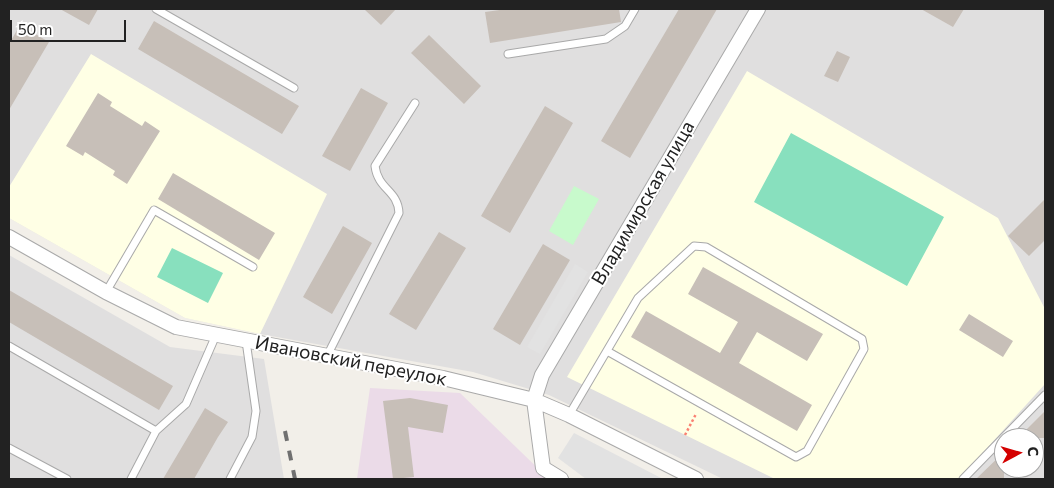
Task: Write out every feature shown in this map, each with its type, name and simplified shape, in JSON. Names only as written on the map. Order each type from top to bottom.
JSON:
[{"type":"street","name":"Владимирская улица","points":[[534,400],[542,375],[756,9]]},
{"type":"street","name":"Ивановский переулок","points":[[9,237],[106,292],[176,326],[443,378],[534,400],[569,415],[696,479]]},
{"type":"street","points":[[534,400],[543,474],[561,479]]},
{"type":"lane","points":[[156,9],[294,88]]},
{"type":"lane","points":[[508,54],[606,39],[625,26],[635,9]]},
{"type":"lane","points":[[327,356],[400,213],[399,202],[376,177],[375,166],[415,103]]},
{"type":"lane","points":[[106,292],[154,210],[253,267]]},
{"type":"lane","points":[[569,415],[638,298],[694,246],[706,247],[862,338],[864,349],[807,452],[796,457],[607,351]]},
{"type":"lane","points":[[131,479],[156,431],[186,404],[216,334]]},
{"type":"lane","points":[[230,479],[252,437],[256,411],[246,340]]},
{"type":"lane","points":[[9,346],[156,431]]},
{"type":"lane","points":[[963,479],[1045,395]]},
{"type":"lane","points":[[9,448],[67,479]]},
{"type":"path","points":[[685,435],[701,404]]},
{"type":"shaded area","points":[[9,9],[1045,9],[1045,479],[723,479],[549,395],[473,372],[260,334],[185,318],[9,218]]},
{"type":"shaded area","points":[[91,54],[327,194],[260,334],[185,318],[9,218],[9,187]]},
{"type":"shaded area","points":[[747,71],[998,218],[1045,309],[1045,384],[1005,428],[994,428],[994,440],[959,479],[775,479],[567,377]]},
{"type":"shaded area","points":[[9,255],[170,347],[264,359],[284,479],[9,479]]},
{"type":"shaded area","points":[[575,264],[588,272],[540,354],[527,347]]},
{"type":"shaded area","points":[[370,388],[460,393],[549,479],[357,479]]},
{"type":"shaded area","points":[[574,433],[663,479],[586,479],[558,458]]},
{"type":"green space","points":[[791,133],[944,217],[907,286],[754,202]]},
{"type":"green space","points":[[574,186],[599,199],[573,245],[549,231]]},
{"type":"green space","points":[[172,248],[223,273],[208,303],[157,277]]},
{"type":"building","points":[[60,9],[98,9],[89,25]]},
{"type":"building","points":[[364,9],[396,9],[381,25]]},
{"type":"building","points":[[507,9],[619,9],[621,22],[490,43],[485,12]]},
{"type":"building","points":[[679,9],[717,9],[630,158],[601,141]]},
{"type":"building","points":[[921,9],[964,9],[953,27]]},
{"type":"building","points":[[154,21],[299,106],[282,134],[138,49]]},
{"type":"building","points":[[20,25],[49,42],[9,110],[9,44]]},
{"type":"building","points":[[429,35],[481,86],[464,104],[411,53]]},
{"type":"building","points":[[837,51],[850,57],[838,82],[824,76]]},
{"type":"building","points":[[361,88],[388,103],[350,171],[322,156]]},
{"type":"building","points":[[98,93],[112,102],[110,106],[142,126],[145,121],[160,131],[127,184],[113,175],[115,171],[85,152],[83,156],[66,146]]},
{"type":"building","points":[[545,106],[573,123],[510,233],[481,216]]},
{"type":"building","points":[[173,173],[275,233],[259,260],[158,199]]},
{"type":"building","points":[[1045,199],[1045,240],[1029,256],[1008,236]]},
{"type":"building","points":[[343,226],[372,243],[332,314],[303,297]]},
{"type":"building","points":[[439,232],[466,248],[416,330],[389,314]]},
{"type":"building","points":[[543,244],[570,260],[520,345],[493,329]]},
{"type":"building","points":[[703,267],[823,334],[807,361],[757,332],[739,363],[812,405],[797,431],[631,337],[646,311],[720,353],[738,322],[688,294]]},
{"type":"building","points":[[9,290],[173,386],[159,410],[9,322]]},
{"type":"building","points":[[969,314],[1013,341],[1003,357],[959,330]]},
{"type":"building","points":[[410,398],[448,405],[443,433],[408,427],[414,477],[393,479],[383,401]]},
{"type":"building","points":[[205,408],[228,422],[194,479],[163,479]]},
{"type":"building","points":[[1045,411],[1045,438],[1044,428],[1028,428]]},
{"type":"building","points":[[994,462],[994,478],[1004,478],[1004,479],[976,479]]},
{"type":"railway","points":[[285,431],[295,479]]}]
